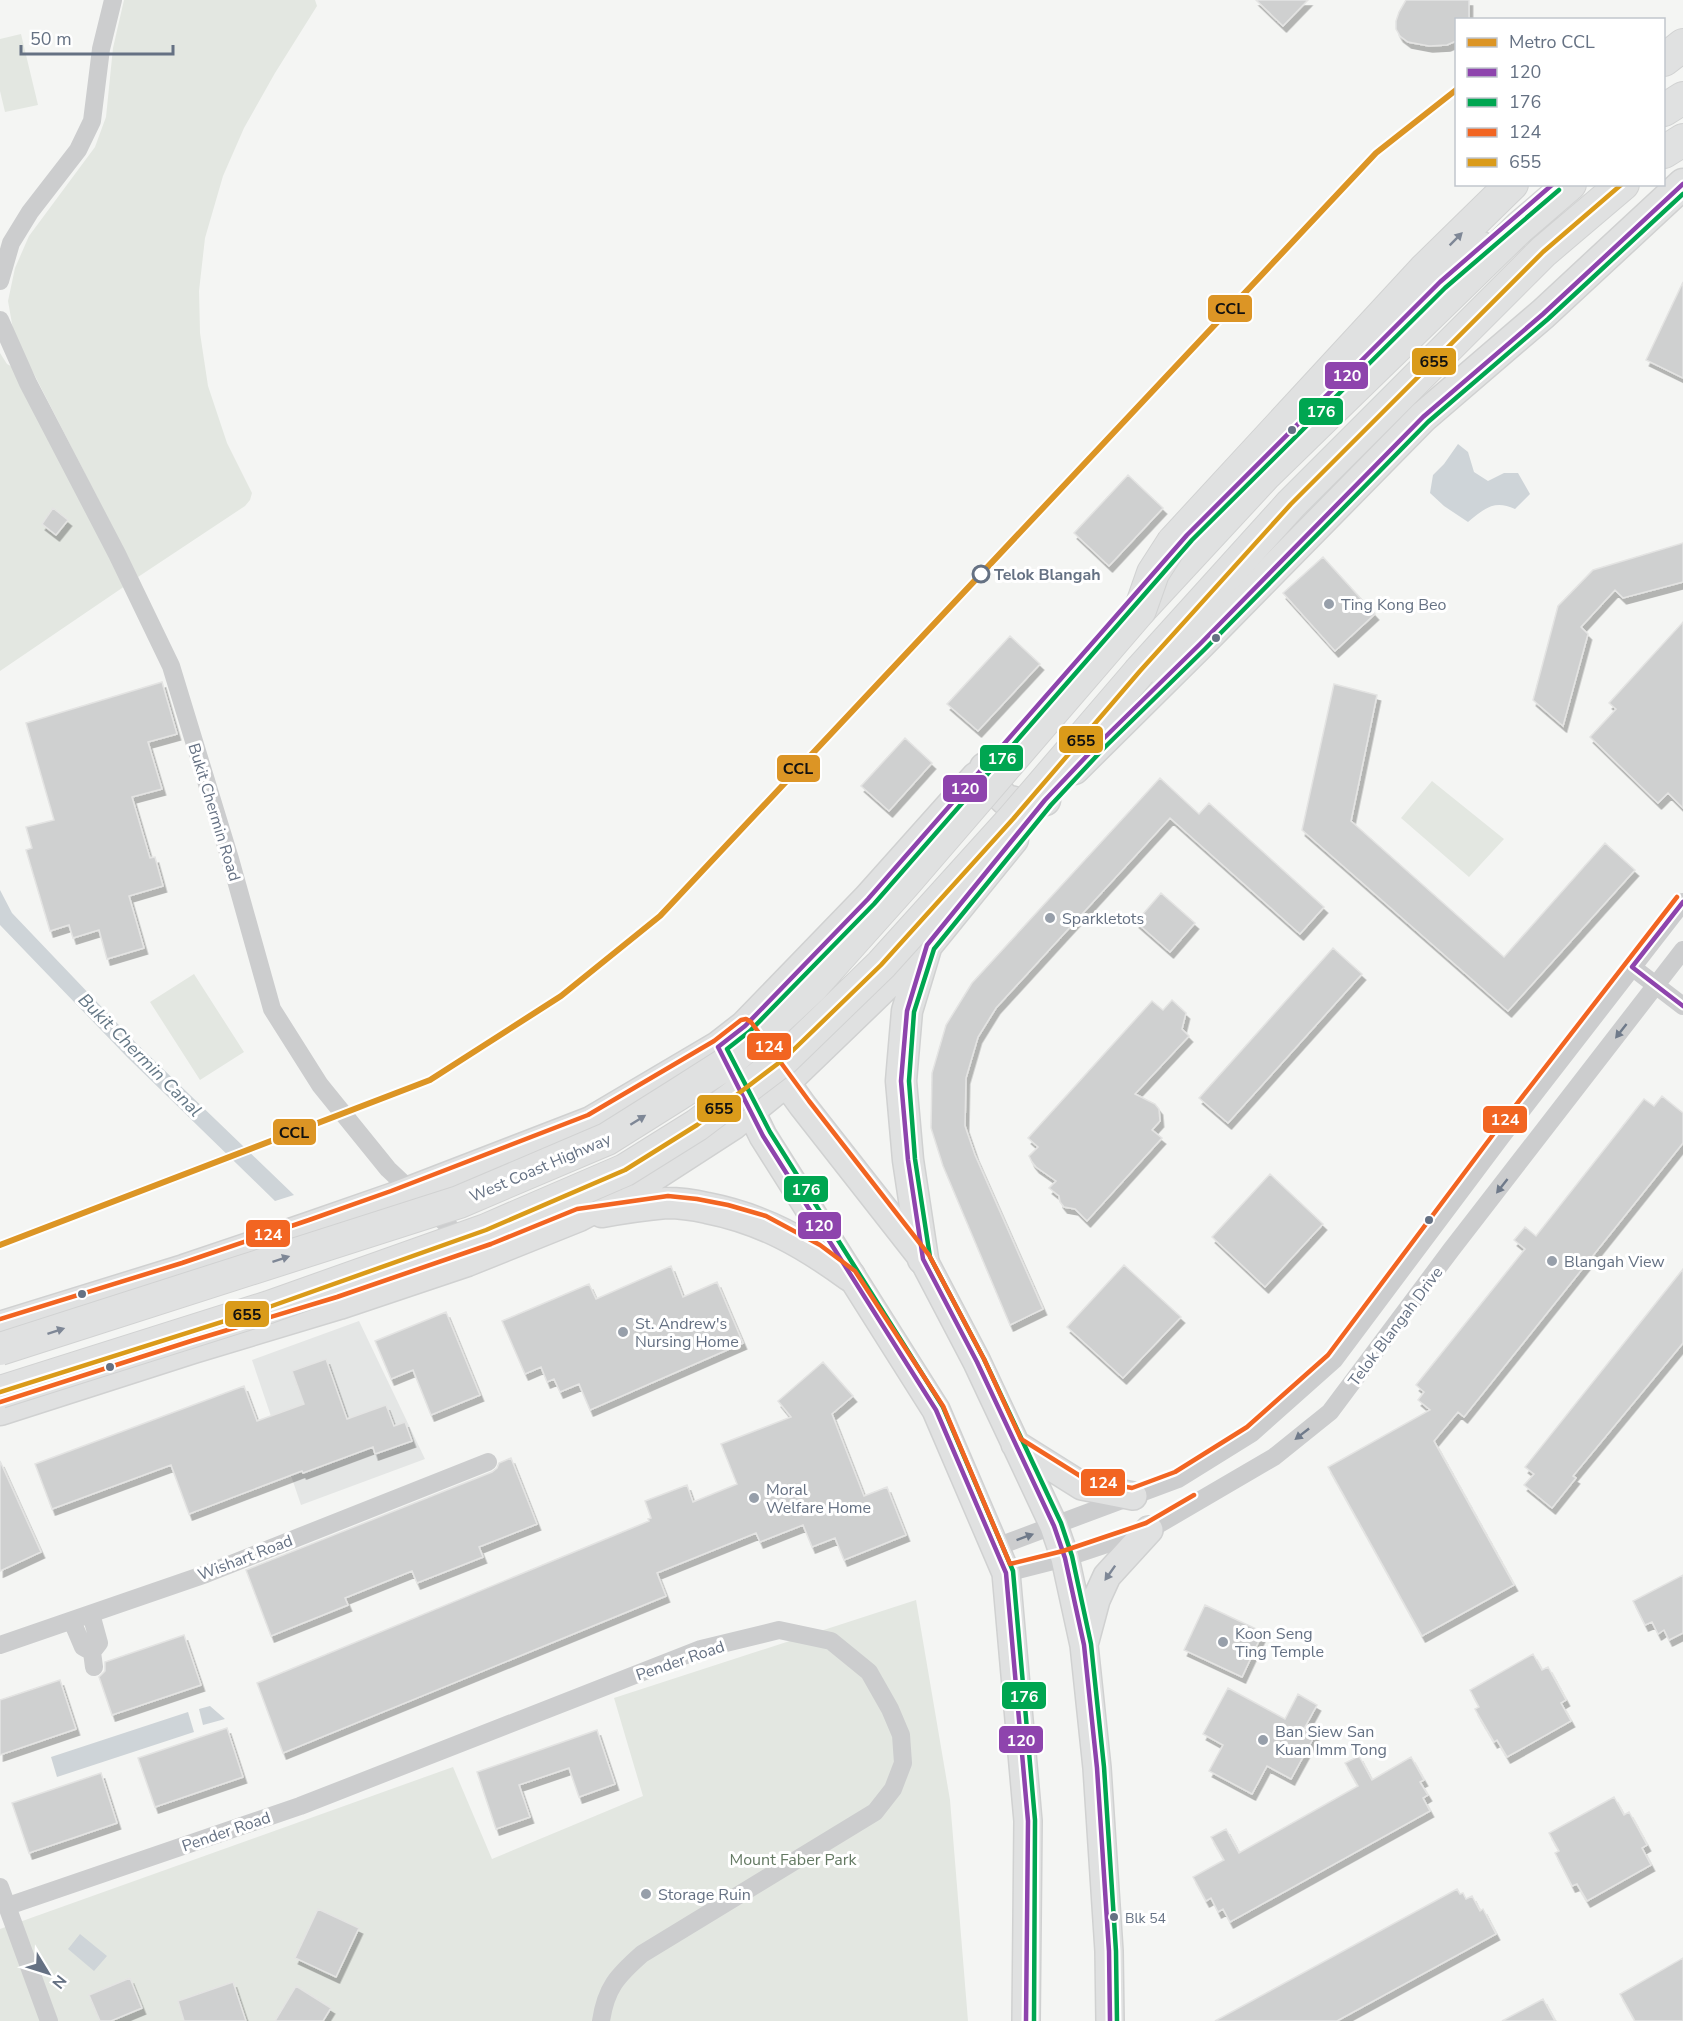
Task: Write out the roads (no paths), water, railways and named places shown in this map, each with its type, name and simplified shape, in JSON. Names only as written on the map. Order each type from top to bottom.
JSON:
[{"type":"highway","points":[[1665,59],[1683,45]]},
{"type":"highway","points":[[1665,109],[1683,98]]},
{"type":"highway","points":[[1665,151],[1683,140]]},
{"type":"highway","points":[[1140,610],[1152,573],[1173,542],[1424,270],[1510,186]]},
{"type":"highway","name":"West Coast Highway","points":[[0,1349],[459,1202],[608,1139],[724,1065],[812,987],[965,815],[1140,610],[1266,474],[1520,227],[1568,186]]},
{"type":"highway","points":[[0,1392],[269,1307],[486,1230],[625,1170],[697,1125],[784,1059],[881,965],[1013,819],[1140,671],[1291,504],[1543,252],[1621,186]]},
{"type":"main road","points":[[1665,97],[1683,86]]},
{"type":"main road","points":[[0,1410],[339,1304],[494,1251],[579,1216],[647,1180],[732,1125],[785,1082],[927,945],[1045,800],[1423,417],[1543,314],[1683,184]]},
{"type":"main road","points":[[0,1327],[184,1270],[411,1191],[591,1122],[718,1047],[745,1026],[868,899],[1187,535],[1440,282],[1552,186]]},
{"type":"main road","points":[[985,768],[992,786],[1006,800],[1026,805],[1045,800]]},
{"type":"main road","points":[[923,1259],[908,1160],[901,1082],[907,1011],[927,945]]},
{"type":"main road","points":[[745,1026],[785,1082],[923,1259],[977,1362],[1054,1526],[1065,1558],[1084,1646],[1097,1779],[1109,1952],[1110,2021]]},
{"type":"main road","points":[[718,1047],[763,1136],[936,1410],[1006,1573],[1028,1821],[1026,2021]]},
{"type":"main road","points":[[579,1216],[668,1203],[726,1212],[763,1223],[799,1241],[850,1276]]},
{"type":"main road","points":[[1015,1444],[1082,1486],[1132,1496]]},
{"type":"main road","points":[[1084,1646],[1096,1600],[1107,1575],[1149,1530]]},
{"type":"street","points":[[0,281],[11,243],[30,212],[78,150],[92,121],[101,49],[113,0]]},
{"type":"street","name":"Bukit Chermin Road","points":[[0,320],[28,382],[117,554],[171,666],[230,859],[272,1009],[320,1085],[388,1169],[458,1235],[475,1246],[494,1251]]},
{"type":"street","name":"Telok Blangah Drive","points":[[996,1548],[1178,1479],[1252,1433],[1334,1360],[1501,1137],[1683,902]]},
{"type":"street","name":"Telok Blangah Drive","points":[[1006,1573],[1065,1558],[1149,1530],[1274,1456],[1330,1412],[1451,1250],[1683,950]]},
{"type":"street","points":[[1632,967],[1683,1006]]},
{"type":"street","name":"Wishart Road","points":[[0,1645],[206,1574],[488,1462]]},
{"type":"street","points":[[72,1621],[83,1647],[93,1660],[99,1643],[91,1614]]},
{"type":"street","name":"Pender Road","points":[[8,1906],[300,1806],[701,1649],[779,1630],[831,1641],[869,1672],[890,1709],[901,1735],[903,1763],[893,1789],[875,1812],[642,1954],[619,1974],[604,2001],[601,2021]]},
{"type":"street","points":[[0,1887],[49,2021]]},
{"type":"water","points":[[1458,444],[1468,452],[1474,472],[1488,481],[1504,473],[1518,473],[1530,494],[1515,509],[1495,505],[1468,522],[1444,506],[1430,493],[1433,475]]},
{"type":"water","name":"Bukit Chermin Canal","points":[[0,890],[12,913],[136,1043],[294,1195],[275,1201],[127,1057],[0,925]]},
{"type":"water","points":[[210,1706],[225,1719],[203,1725],[199,1709]]},
{"type":"water","points":[[188,1712],[194,1732],[57,1777],[51,1757]]},
{"type":"water","points":[[80,1934],[107,1956],[94,1971],[68,1949]]},
{"type":"metro line","name":"CCL","points":[[0,1245],[430,1080],[561,996],[660,916],[1376,153],[1455,91]]},
{"type":"place","name":"Telok Blangah","points":[[981,574]]},
{"type":"place","name":"Ting Kong Beo","points":[[1329,604]]},
{"type":"place","name":"Sparkletots","points":[[1050,918]]},
{"type":"place","name":"Blangah View","points":[[1552,1261]]},
{"type":"place","name":"St. Andrew's Nursing Home","points":[[623,1332]]},
{"type":"place","name":"Moral Welfare Home","points":[[754,1498]]},
{"type":"place","name":"Koon Seng Ting Temple","points":[[1223,1642]]},
{"type":"place","name":"Ban Siew San Kuan Imm Tong","points":[[1263,1740]]},
{"type":"place","name":"Storage Ruin","points":[[646,1894]]},
{"type":"place","name":"Blk 54","points":[[1114,1917]]},
{"type":"park label","name":"Mount Faber Park","points":[[793,1859]]}]
